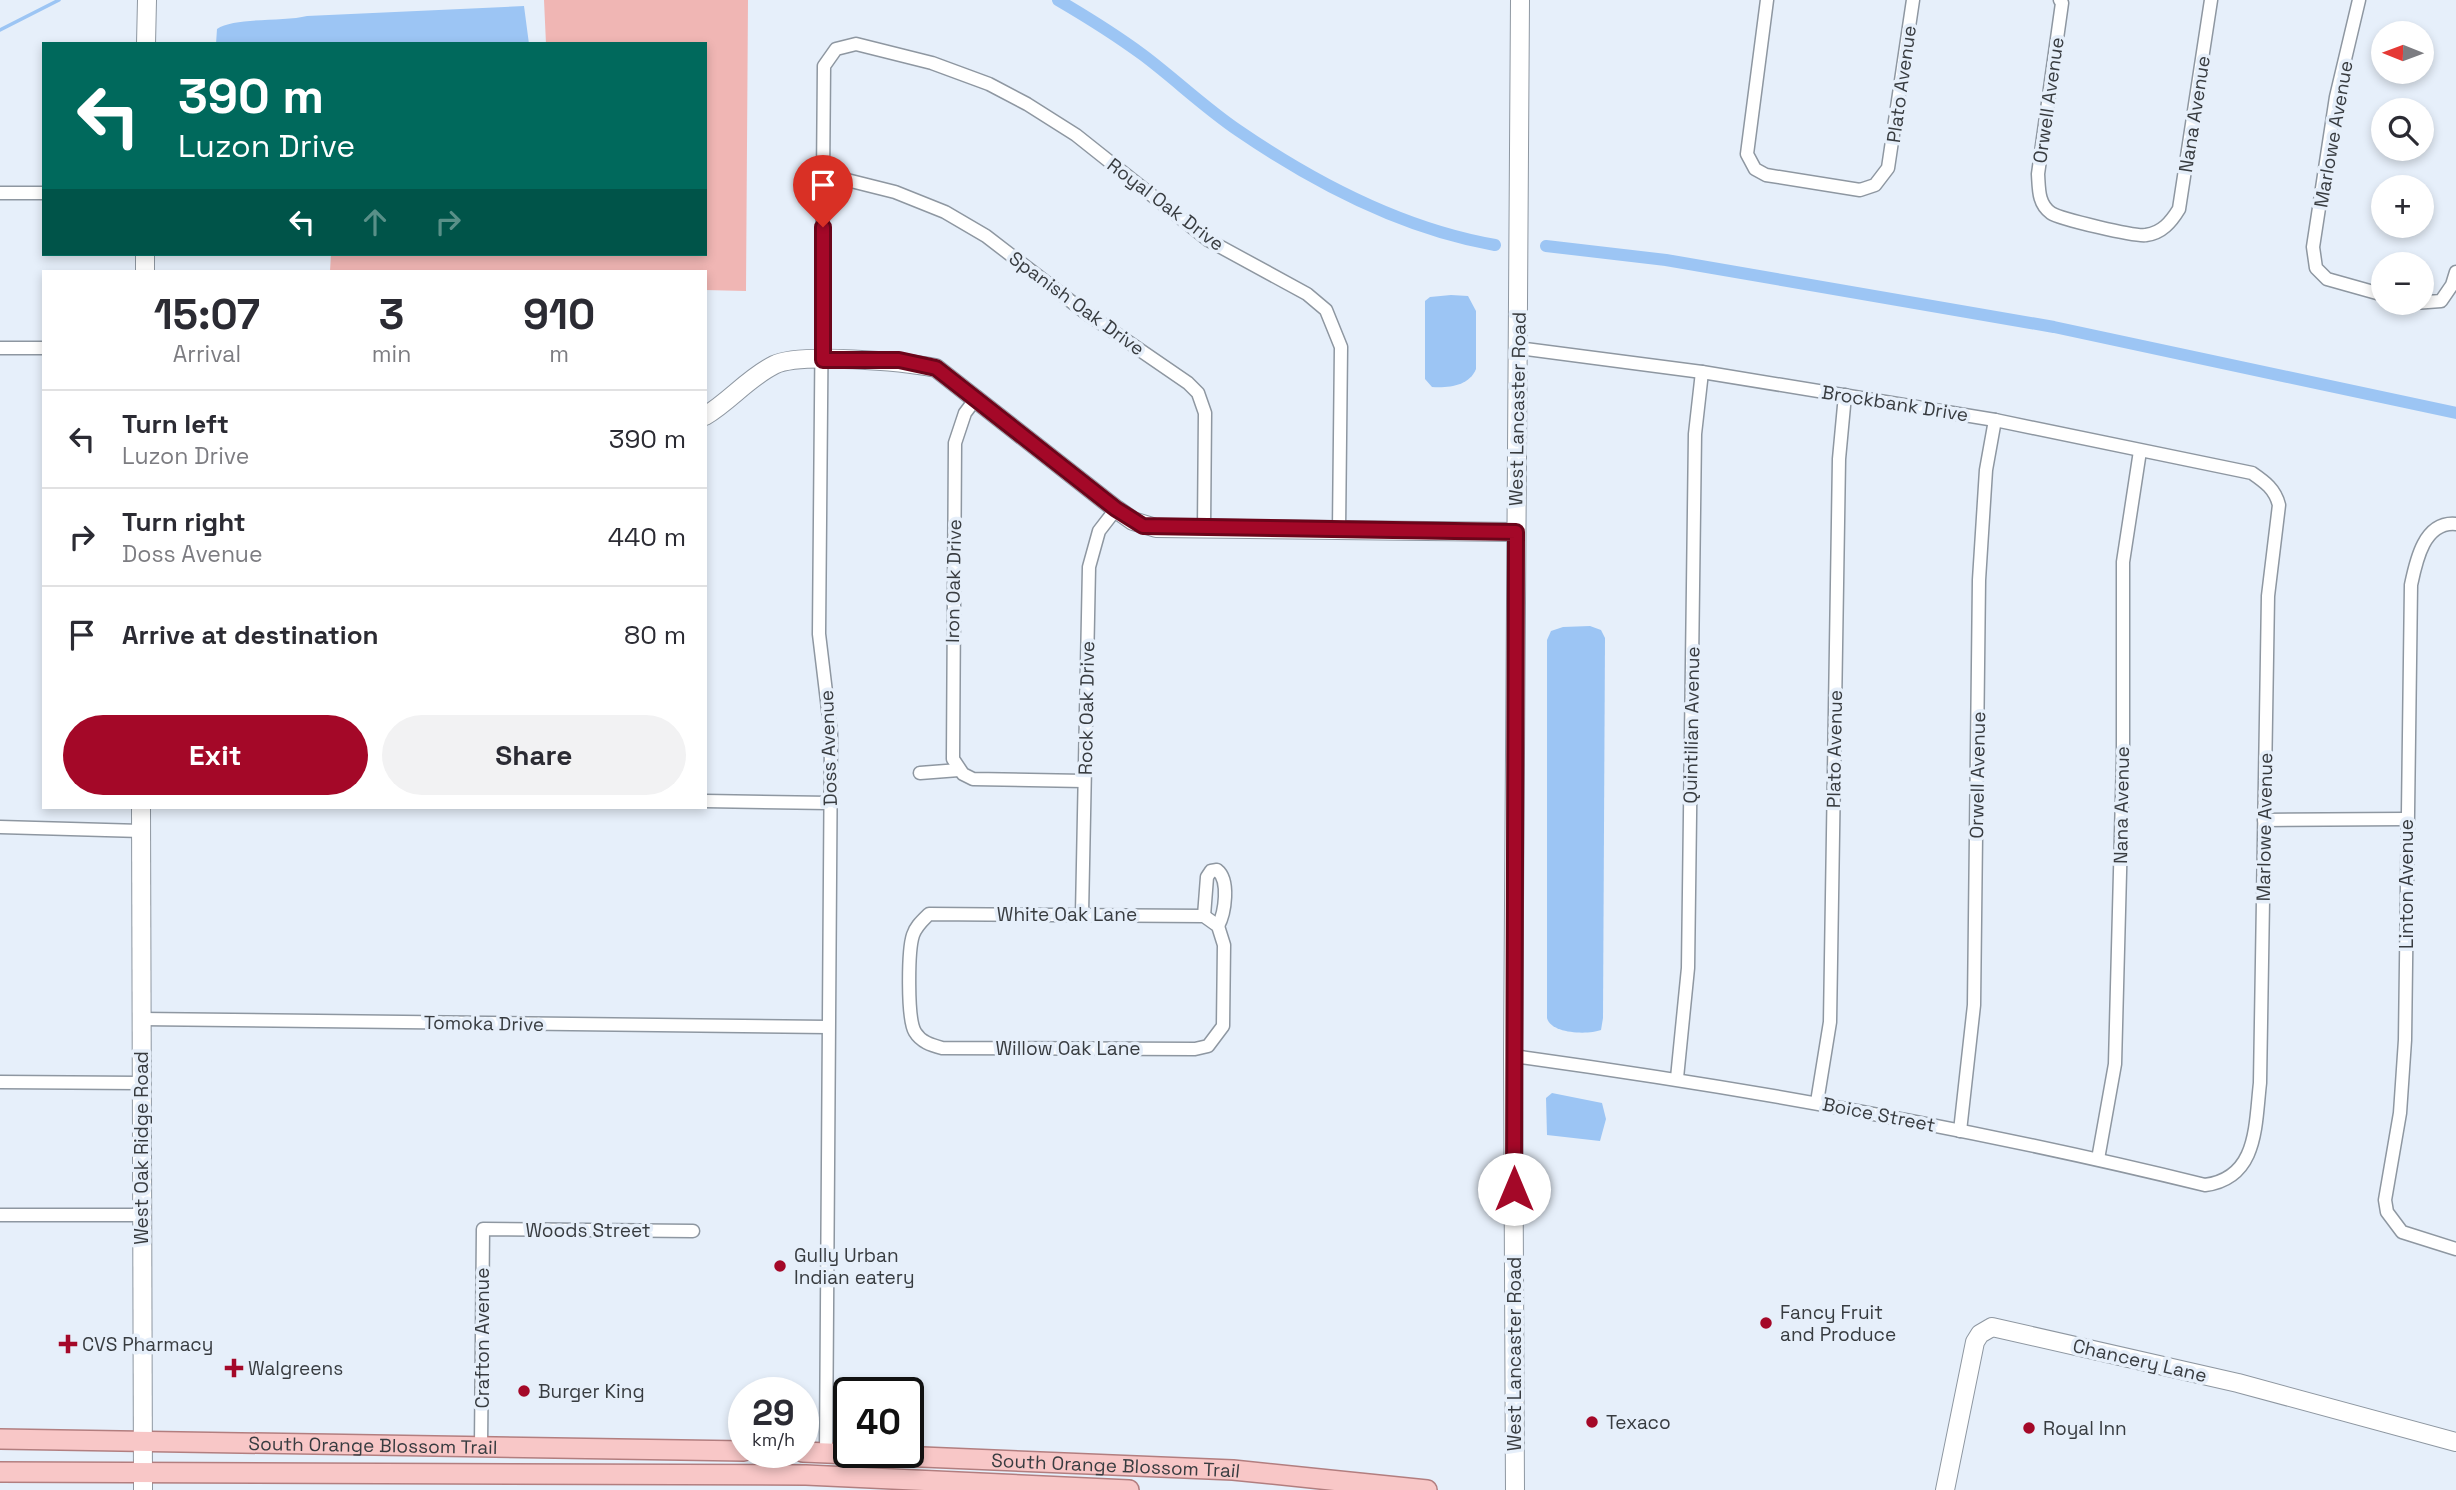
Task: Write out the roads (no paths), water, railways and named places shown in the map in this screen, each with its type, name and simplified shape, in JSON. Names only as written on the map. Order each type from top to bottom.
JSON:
[{"type":"main road","name":"South Orange Blossom Trail","points":[[0,1438],[728,1451]]},
{"type":"main road","name":"South Orange Blossom Trail","points":[[819,1452],[1245,1471],[1427,1490]]},
{"type":"main road","points":[[806,1475],[821,1463],[826,1452]]},
{"type":"main road","points":[[1020,1483],[1026,1472],[1049,1461]]},
{"type":"main road","name":"South Orange Blossom Trail","points":[[0,1472],[143,1482],[806,1475],[1129,1490]]},
{"type":"street","points":[[146,42],[147,0]]},
{"type":"street","name":"West Lancaster Road","points":[[1514,1490],[1513,1055],[1520,0]]},
{"type":"street","name":"Plato Avenue","points":[[1767,0],[1747,155],[1755,169],[1766,175],[1860,190],[1875,185],[1888,167],[1913,0]]},
{"type":"street","name":"Nana Avenue","points":[[2039,198],[2050,213],[2064,219],[2145,236],[2169,225],[2179,209],[2211,0]]},
{"type":"street","name":"Marlowe Avenue","points":[[2359,0],[2336,97],[2313,247],[2316,268],[2327,279],[2371,292]]},
{"type":"street","name":"Orwell Avenue","points":[[2039,198],[2038,174],[2061,1]]},
{"type":"street","name":"Royal Oak Drive","points":[[836,49],[856,44],[932,63],[989,84],[1027,104],[1076,135],[1208,240],[1307,294],[1326,310],[1341,347],[1339,530]]},
{"type":"street","name":"Doss Avenue","points":[[826,1452],[831,734],[819,634],[824,66],[836,49]]},
{"type":"street","name":"Spanish Oak Drive","points":[[823,174],[895,192],[955,218],[986,236],[1086,313],[1188,383],[1198,393],[1205,413],[1204,529]]},
{"type":"street","points":[[0,193],[42,193]]},
{"type":"street","points":[[2434,302],[2441,301],[2454,279]]},
{"type":"street","points":[[0,348],[42,348]]},
{"type":"street","name":"Brockbank Drive","points":[[1518,348],[1702,372],[1995,420],[2252,473],[2266,482]]},
{"type":"street","points":[[707,414],[754,376],[778,363],[899,360],[936,368],[977,397],[1116,509],[1143,526],[1516,532]]},
{"type":"street","name":"Quintilian Avenue","points":[[1677,1078],[1688,968],[1695,434],[1702,372]]},
{"type":"street","name":"Plato Avenue","points":[[1817,1102],[1830,1022],[1839,473],[1845,395]]},
{"type":"street","name":"Iron Oak Drive","points":[[959,770],[951,746],[954,443],[965,413],[977,397]]},
{"type":"street","name":"Orwell Avenue","points":[[1960,1131],[1974,1004],[1979,580],[1986,470],[1995,420]]},
{"type":"street","name":"Nana Avenue","points":[[2098,1159],[2115,1064],[2123,758],[2123,562],[2140,451]]},
{"type":"street","name":"Marlowe Avenue","points":[[2239,1173],[2250,1145],[2260,1083],[2268,596],[2279,505],[2276,494],[2266,482]]},
{"type":"street","name":"Rock Oak Drive","points":[[1082,914],[1089,567],[1099,531],[1116,509]]},
{"type":"street","name":"Linton Avenue","points":[[2456,524],[2449,523],[2432,533],[2422,544],[2411,584],[2405,1040],[2400,1113],[2385,1200],[2392,1222],[2402,1232],[2456,1249]]},
{"type":"street","points":[[920,773],[959,770],[968,777],[981,780],[1084,781]]},
{"type":"street","points":[[707,801],[830,803]]},
{"type":"street","name":"West Oak Ridge Road","points":[[141,809],[143,1482]]},
{"type":"street","points":[[2264,820],[2406,819]]},
{"type":"street","points":[[0,827],[141,831]]},
{"type":"street","points":[[1217,870],[1224,880],[1224,916],[1218,926],[1204,916],[1207,877],[1211,871],[1217,870]]},
{"type":"street","name":"White Oak Lane","points":[[911,978],[912,938],[918,924],[929,914],[1204,916]]},
{"type":"street","name":"Willow Oak Lane","points":[[911,978],[910,1019],[915,1033],[927,1044],[942,1048],[1195,1049],[1208,1046],[1217,1038],[1223,1026],[1224,945],[1218,926]]},
{"type":"street","name":"Tomoka Drive","points":[[141,1019],[828,1027]]},
{"type":"street","name":"Boice Street","points":[[1513,1055],[1677,1078],[1817,1102],[2098,1159],[2206,1185],[2223,1182],[2239,1173]]},
{"type":"street","points":[[0,1082],[140,1083]]},
{"type":"street","points":[[0,1215],[141,1215]]},
{"type":"street","name":"Woods Street","points":[[482,1229],[693,1231]]},
{"type":"street","name":"Crafton Avenue","points":[[481,1446],[482,1229]]},
{"type":"street","name":"Chancery Lane","points":[[1945,1490],[1975,1342],[1980,1334],[1992,1327],[2238,1383],[2456,1442]]},
{"type":"water","points":[[524,6],[529,42],[216,42],[217,29],[225,25],[307,16]]},
{"type":"water","points":[[1468,296],[1476,311],[1476,369],[1469,379],[1463,382],[1452,386],[1432,387],[1425,379],[1425,301],[1430,297]]},
{"type":"water","points":[[1590,626],[1601,630],[1605,638],[1603,1018],[1601,1030],[1579,1033],[1555,1027],[1547,1018],[1547,640],[1551,631],[1563,627]]},
{"type":"water","points":[[1552,1093],[1602,1103],[1606,1119],[1600,1141],[1547,1135],[1546,1098]]},
{"type":"waterway","points":[[0,30],[59,0]]},
{"type":"waterway","points":[[1058,0],[1133,48],[1226,122],[1298,169],[1394,216],[1461,238],[1495,245]]},
{"type":"waterway","points":[[1546,246],[1666,260],[2054,327],[2456,413]]},
{"type":"place","name":"Gully Urban Indian eatery","points":[[780,1266]]},
{"type":"place","name":"Fancy Fruit and Produce","points":[[1766,1323]]},
{"type":"place","name":"CVS Pharmacy","points":[[68,1344]]},
{"type":"place","name":"Walgreens","points":[[234,1368]]},
{"type":"place","name":"Burger King","points":[[524,1391]]},
{"type":"place","name":"Texaco","points":[[1592,1422]]},
{"type":"place","name":"Royal Inn","points":[[2029,1428]]}]
